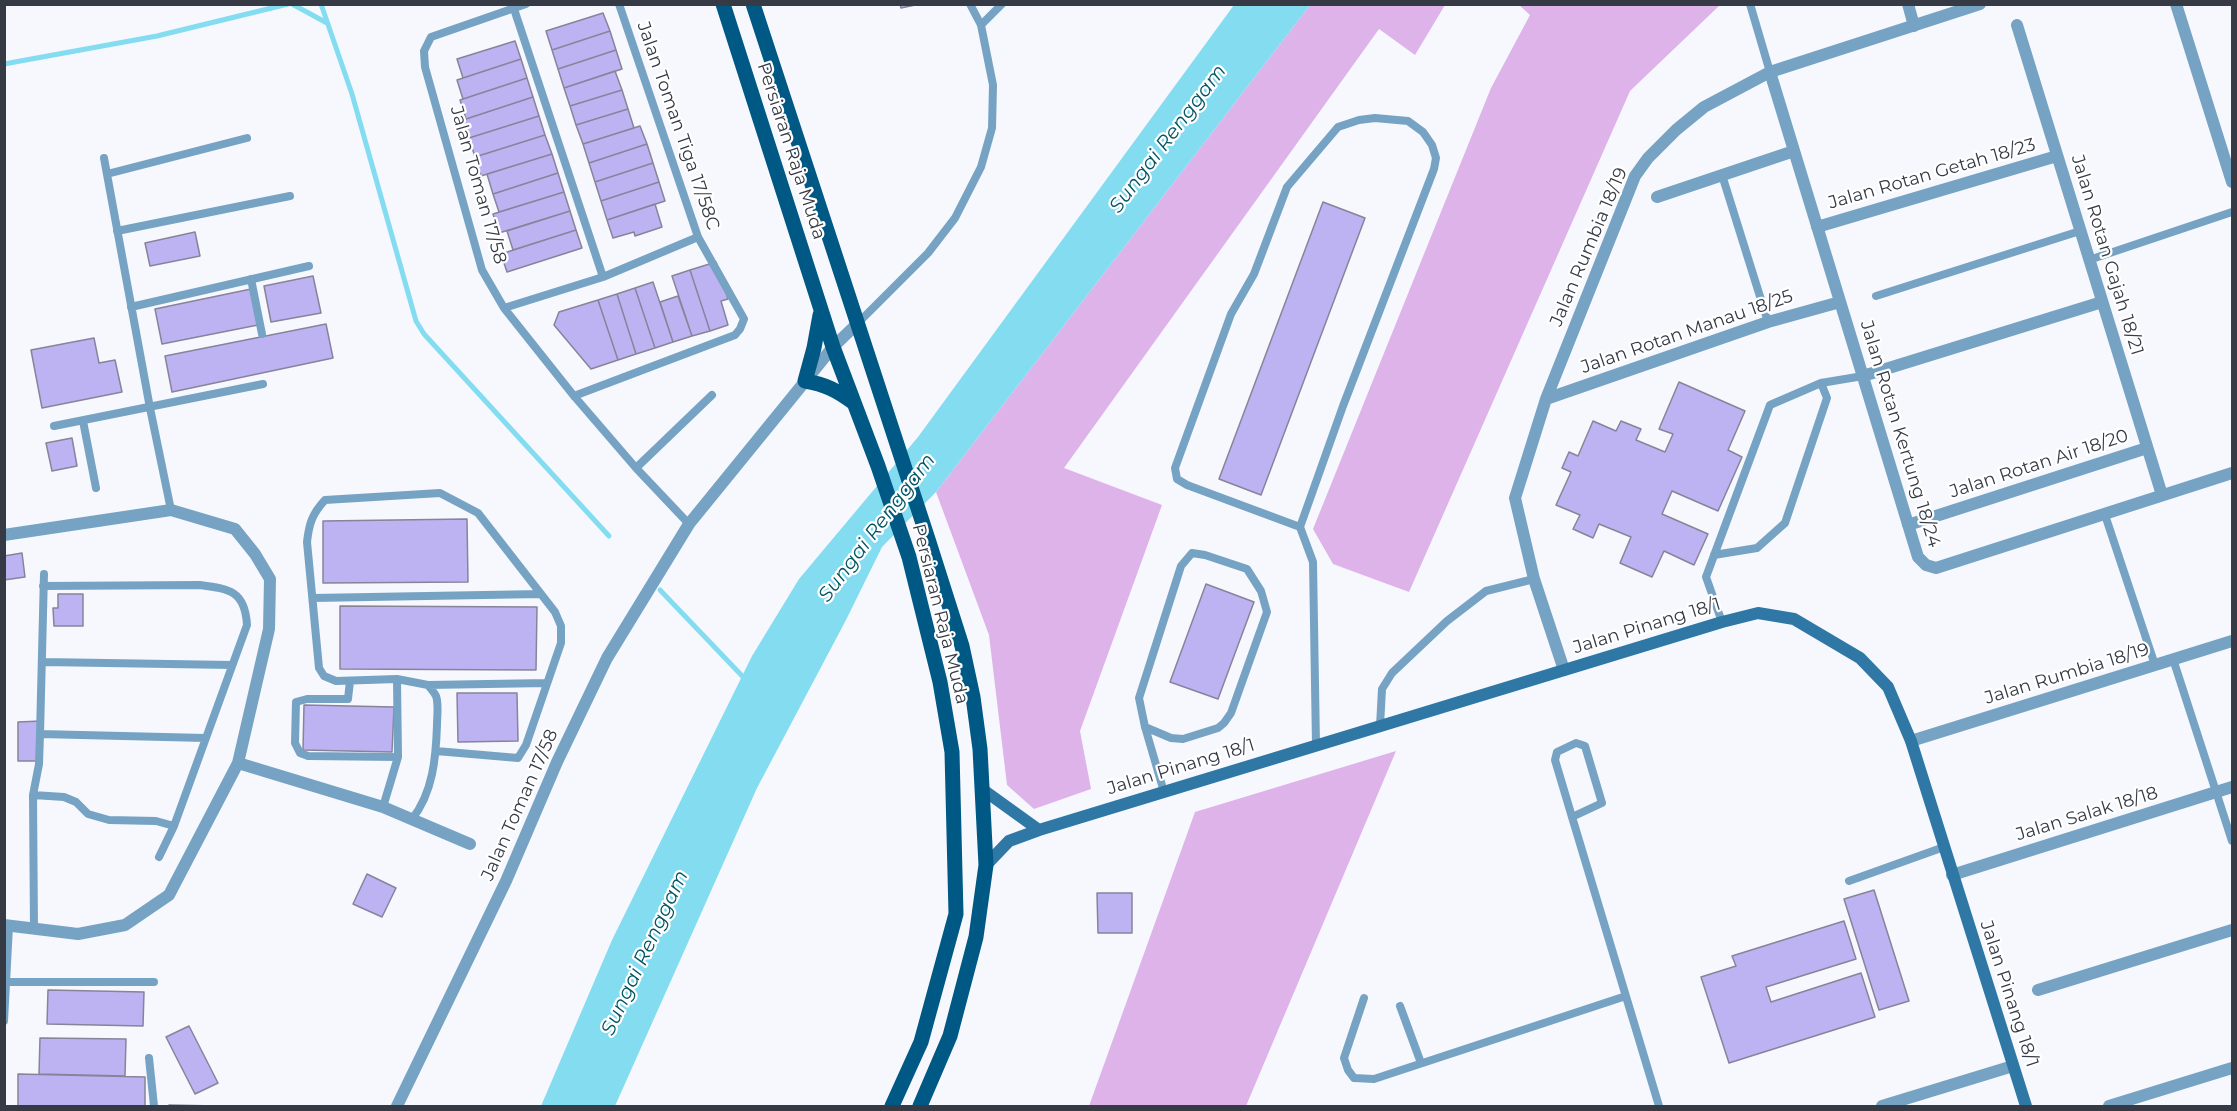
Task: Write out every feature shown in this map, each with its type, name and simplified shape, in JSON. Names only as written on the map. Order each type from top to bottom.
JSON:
[{"type":"main road","name":"Persiaran Raja Muda","points":[[723,4],[833,347],[878,466],[909,557],[940,682],[952,752],[956,915],[921,1042],[892,1107]]},
{"type":"main road","name":"Persiaran Raja Muda","points":[[753,4],[962,646],[973,697],[980,749],[986,865],[976,937],[950,1036],[920,1107]]},
{"type":"main road","points":[[821,309],[805,381],[826,386],[854,403]]},
{"type":"street","points":[[1908,4],[1914,26]]},
{"type":"street","name":"Jalan Rumbia 18/19","points":[[1564,670],[1534,579],[1515,498],[1546,399],[1635,176],[1648,158],[1676,130],[1704,107],[1770,72],[1980,4]]},
{"type":"street","points":[[2176,4],[2227,143],[2232,182]]},
{"type":"street","name":"Jalan Rotan Gajah 18/21","points":[[2017,25],[2162,495]]},
{"type":"street","name":"Jalan Rotan Kertung 18/24","points":[[1770,72],[1918,557],[1926,565],[1936,568],[2232,473]]},
{"type":"street","points":[[1657,197],[1794,151]]},
{"type":"street","name":"Jalan Rotan Getah 18/23","points":[[1817,227],[2057,156]]},
{"type":"street","name":"Jalan Rotan Manau 18/25","points":[[1546,399],[1768,322],[1840,302]]},
{"type":"street","points":[[1863,376],[2102,302]]},
{"type":"street","name":"Jalan Toman 17/58","points":[[397,1107],[506,881],[558,762],[608,658],[689,524],[833,347],[858,323]]},
{"type":"street","name":"Jalan Rotan Air 18/20","points":[[1908,525],[2147,448]]},
{"type":"street","points":[[4,536],[171,510],[235,529],[255,554],[270,579],[269,629],[238,763],[169,895],[125,925],[78,934],[7,926]]},
{"type":"street","name":"Jalan Pinang 18/1","points":[[986,865],[1009,841],[1039,830],[1722,622],[1758,614],[1774,614],[1794,619],[1860,658],[1888,687],[1911,741],[2026,1107]]},
{"type":"street","name":"Jalan Rumbia 18/19","points":[[1911,741],[2232,641]]},
{"type":"street","points":[[238,763],[383,807],[470,844]]},
{"type":"street","name":"Jalan Salak 18/18","points":[[1952,874],[2232,787]]},
{"type":"street","points":[[982,789],[1039,830]]},
{"type":"street","points":[[2038,990],[2232,930]]},
{"type":"street","points":[[1882,1107],[1911,1102],[2013,1066]]},
{"type":"street","points":[[2109,1107],[2232,1068]]},
{"type":"lane","points":[[526,4],[514,9],[603,277]]},
{"type":"lane","name":"Jalan Toman Tiga 17/58C","points":[[574,396],[735,335],[744,319],[698,237],[619,4]]},
{"type":"lane","points":[[858,323],[928,253],[955,218],[981,167],[992,128],[993,85],[981,25],[969,4]]},
{"type":"lane","points":[[981,25],[1002,4]]},
{"type":"lane","points":[[1750,4],[1770,72]]},
{"type":"lane","name":"Jalan Toman 17/58","points":[[514,9],[431,37],[424,51],[425,67],[482,270],[504,308],[574,396],[636,468],[689,524]]},
{"type":"lane","points":[[1300,528],[1187,485],[1177,479],[1175,468],[1231,314],[1254,274],[1287,187],[1338,127],[1359,120],[1375,118],[1408,121],[1423,132],[1432,145],[1436,158],[1434,169],[1343,406],[1300,528],[1313,562],[1316,745]]},
{"type":"lane","points":[[107,174],[247,138]]},
{"type":"lane","points":[[104,158],[171,510]]},
{"type":"lane","points":[[1722,175],[1768,322]]},
{"type":"lane","points":[[117,231],[290,196]]},
{"type":"lane","points":[[2089,260],[2232,212]]},
{"type":"lane","points":[[1876,296],[2080,231]]},
{"type":"lane","points":[[504,308],[603,277],[698,237]]},
{"type":"lane","points":[[131,307],[309,266]]},
{"type":"lane","points":[[251,279],[262,334]]},
{"type":"lane","points":[[1722,622],[1706,577],[1770,405],[1821,383],[1863,376]]},
{"type":"lane","points":[[1714,555],[1757,548],[1785,523],[1827,398],[1821,383]]},
{"type":"lane","points":[[54,426],[263,384]]},
{"type":"lane","points":[[636,468],[712,395]]},
{"type":"lane","points":[[83,421],[96,488]]},
{"type":"lane","points":[[436,751],[518,758],[526,745],[548,683],[561,643],[561,626],[555,612],[478,513],[440,493],[325,500],[310,521],[307,542],[320,668],[324,676],[336,681],[397,680],[428,685],[548,683]]},
{"type":"lane","points":[[2104,515],[2154,665]]},
{"type":"lane","points":[[1145,727],[1171,738],[1183,739],[1218,728],[1231,713],[1267,612],[1261,591],[1247,569],[1205,555],[1192,554],[1181,566],[1139,698],[1145,727],[1164,792]]},
{"type":"lane","points":[[34,930],[33,795],[39,764],[44,574]]},
{"type":"lane","points":[[1380,726],[1382,689],[1392,673],[1447,621],[1486,591],[1534,579]]},
{"type":"lane","points":[[43,586],[200,585],[224,588],[237,596],[246,608],[247,625],[174,826],[159,857]]},
{"type":"lane","points":[[313,598],[541,594]]},
{"type":"lane","points":[[2174,659],[2232,841]]},
{"type":"lane","points":[[43,662],[232,665]]},
{"type":"lane","points":[[383,807],[398,757],[397,680]]},
{"type":"lane","points":[[350,681],[348,699],[307,699],[296,702],[295,743],[300,753],[308,756],[398,757]]},
{"type":"lane","points":[[412,819],[428,789],[436,751],[438,705],[435,694],[428,685]]},
{"type":"lane","points":[[40,734],[205,738]]},
{"type":"lane","points":[[1572,817],[1602,803],[1585,746],[1576,743],[1557,752],[1555,760],[1572,817],[1626,996],[1659,1107]]},
{"type":"lane","points":[[33,795],[64,797],[76,802],[88,814],[109,820],[156,821],[174,826]]},
{"type":"lane","points":[[1849,881],[1944,847]]},
{"type":"lane","points":[[4,1021],[7,926]]},
{"type":"lane","points":[[6,982],[153,982]]},
{"type":"lane","points":[[1364,998],[1344,1058],[1354,1078],[1374,1079],[1626,996]]},
{"type":"lane","points":[[1400,1006],[1421,1063]]},
{"type":"lane","points":[[149,1058],[154,1107]]},
{"type":"shaded area","points":[[1310,5],[1445,5],[1415,55],[1379,29],[1064,468],[1162,505],[1080,731],[1091,789],[1034,809],[1007,785],[989,635],[936,492]]},
{"type":"shaded area","points":[[1519,5],[1720,5],[1630,91],[1409,592],[1333,564],[1313,529],[1491,88],[1530,15]]},
{"type":"shaded area","points":[[1396,751],[1246,1106],[1089,1106],[1195,812]]},
{"type":"water","name":"Sungai Renggam","points":[[1234,5],[1310,5],[936,492],[882,547],[757,788],[615,1106],[541,1106],[612,940],[752,656],[799,579],[918,437]]},
{"type":"building","points":[[900,4],[920,4],[901,8]]},
{"type":"building","points":[[603,13],[610,31],[552,50],[546,31]]},
{"type":"building","points":[[610,31],[616,50],[558,69],[552,50]]},
{"type":"building","points":[[515,41],[521,59],[463,78],[457,59]]},
{"type":"building","points":[[616,50],[622,69],[564,88],[558,69]]},
{"type":"building","points":[[521,59],[527,78],[463,99],[457,80]]},
{"type":"building","points":[[615,71],[622,90],[570,106],[564,88]]},
{"type":"building","points":[[527,78],[533,97],[466,119],[460,100]]},
{"type":"building","points":[[622,90],[628,109],[576,125],[570,106]]},
{"type":"building","points":[[533,97],[539,116],[469,138],[463,120]]},
{"type":"building","points":[[628,109],[634,128],[583,144],[576,125]]},
{"type":"building","points":[[539,116],[545,135],[475,157],[469,138]]},
{"type":"building","points":[[640,126],[647,144],[589,163],[583,144]]},
{"type":"building","points":[[545,135],[552,154],[481,176],[475,157]]},
{"type":"building","points":[[647,144],[653,163],[595,182],[589,163]]},
{"type":"building","points":[[552,154],[558,173],[493,194],[487,174]]},
{"type":"building","points":[[653,163],[659,182],[601,201],[595,182]]},
{"type":"building","points":[[558,173],[564,192],[499,212],[493,194]]},
{"type":"building","points":[[659,182],[665,201],[607,220],[601,201]]},
{"type":"building","points":[[564,192],[570,211],[499,233],[493,214]]},
{"type":"building","points":[[1323,202],[1365,218],[1261,495],[1219,479]]},
{"type":"building","points":[[655,204],[662,227],[635,236],[634,232],[613,238],[607,220]]},
{"type":"building","points":[[570,211],[576,230],[513,250],[507,231]]},
{"type":"building","points":[[576,230],[582,248],[507,272],[501,254]]},
{"type":"building","points":[[195,232],[200,256],[150,266],[145,243]]},
{"type":"building","points":[[716,262],[728,299],[721,301],[728,325],[710,331],[690,270]]},
{"type":"building","points":[[690,270],[710,331],[692,336],[672,276]]},
{"type":"building","points":[[313,276],[321,313],[271,322],[264,286]]},
{"type":"building","points":[[653,282],[673,342],[655,348],[635,288]]},
{"type":"building","points":[[635,288],[655,348],[636,354],[617,294]]},
{"type":"building","points":[[251,289],[258,325],[162,344],[155,309]]},
{"type":"building","points":[[617,294],[636,354],[618,360],[598,300]]},
{"type":"building","points":[[678,296],[692,336],[673,342],[660,302]]},
{"type":"building","points":[[598,300],[618,360],[591,369],[554,325],[559,312]]},
{"type":"building","points":[[326,324],[333,358],[172,392],[165,356]]},
{"type":"building","points":[[94,338],[99,363],[115,360],[122,392],[42,408],[31,350]]},
{"type":"building","points":[[1679,382],[1745,411],[1728,450],[1742,457],[1718,511],[1672,491],[1662,514],[1708,534],[1694,565],[1664,551],[1652,577],[1620,563],[1631,537],[1599,524],[1593,538],[1573,529],[1580,515],[1556,505],[1571,472],[1562,468],[1569,452],[1578,456],[1593,421],[1616,431],[1621,421],[1641,429],[1636,440],[1665,452],[1673,434],[1659,429]]},
{"type":"building","points":[[72,438],[77,466],[52,471],[46,443]]},
{"type":"building","points":[[467,519],[468,582],[323,583],[323,521]]},
{"type":"building","points":[[22,553],[25,577],[4,580],[4,556]]},
{"type":"building","points":[[1206,584],[1254,602],[1218,699],[1170,682]]},
{"type":"building","points":[[58,594],[83,594],[83,626],[54,626],[53,608],[58,608]]},
{"type":"building","points":[[340,606],[537,607],[536,670],[340,669]]},
{"type":"building","points":[[457,693],[517,693],[518,741],[458,742]]},
{"type":"building","points":[[304,705],[394,707],[392,752],[303,750]]},
{"type":"building","points":[[41,721],[41,761],[18,761],[18,722]]},
{"type":"building","points":[[367,874],[396,888],[382,917],[353,904]]},
{"type":"building","points":[[1874,890],[1909,1001],[1879,1010],[1844,899]]},
{"type":"building","points":[[1097,893],[1132,893],[1132,933],[1098,933]]},
{"type":"building","points":[[1844,921],[1856,959],[1766,987],[1771,1002],[1861,973],[1875,1017],[1729,1063],[1701,977],[1736,966],[1732,956]]},
{"type":"building","points":[[48,990],[144,992],[143,1026],[47,1024]]},
{"type":"building","points":[[189,1026],[218,1083],[195,1094],[166,1037]]},
{"type":"building","points":[[40,1038],[126,1039],[125,1076],[39,1074]]},
{"type":"building","points":[[18,1074],[145,1077],[145,1106],[18,1106]]},
{"type":"building","points":[[169,1105],[216,1106],[169,1106]]},
{"type":"waterway","points":[[4,64],[157,36],[288,4]]},
{"type":"waterway","points":[[292,4],[327,23]]},
{"type":"waterway","points":[[321,4],[352,94],[416,321],[424,334],[609,536]]},
{"type":"waterway","points":[[660,590],[746,680]]}]
